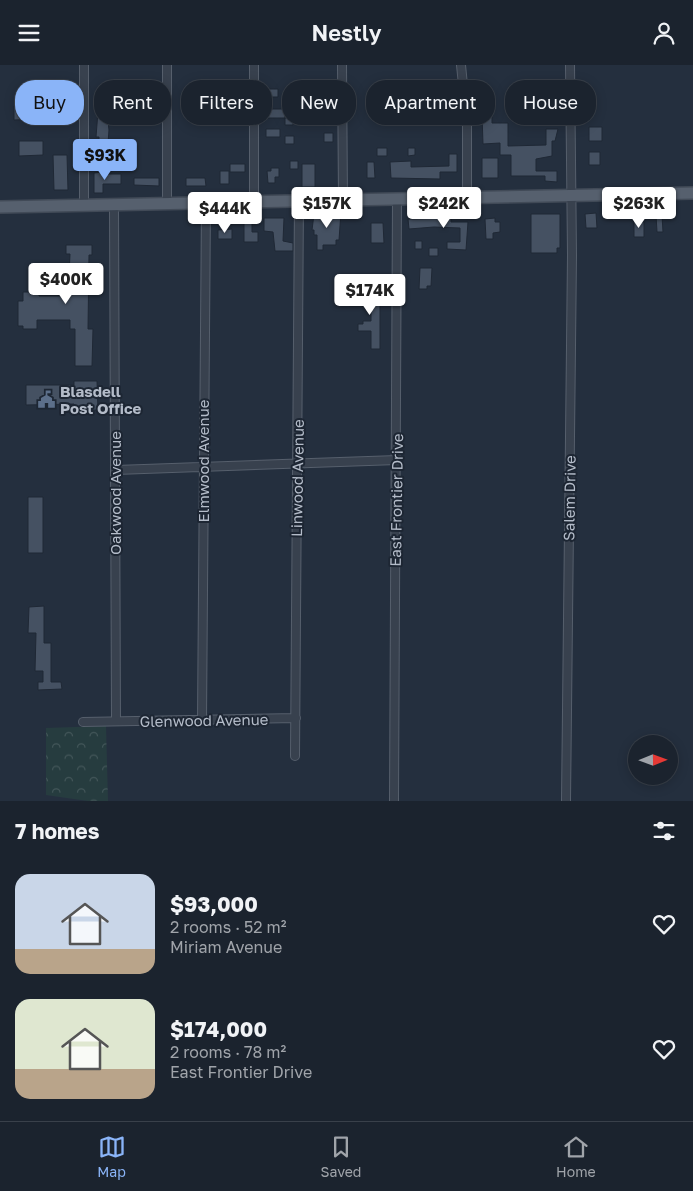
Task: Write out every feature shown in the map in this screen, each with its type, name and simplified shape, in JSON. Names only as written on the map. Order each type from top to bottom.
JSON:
[{"type":"main road","points":[[0,207],[693,193]]},
{"type":"street","points":[[84,65],[84,205]]},
{"type":"street","points":[[167,65],[167,204]]},
{"type":"street","points":[[254,65],[254,202]]},
{"type":"street","points":[[342,65],[343,200]]},
{"type":"street","points":[[461,65],[467,125],[467,198]]},
{"type":"street","name":"Salem Drive","points":[[566,801],[571,196],[570,65]]},
{"type":"street","name":"East Frontier Drive","points":[[394,801],[397,199]]},
{"type":"street","name":"Linwood Avenue","points":[[295,756],[300,201]]},
{"type":"street","name":"Elmwood Avenue","points":[[202,719],[206,203]]},
{"type":"street","name":"Oakwood Avenue","points":[[114,205],[116,470],[114,721]]},
{"type":"street","points":[[116,470],[397,460]]},
{"type":"street","name":"Glenwood Avenue","points":[[83,722],[296,717]]},
{"type":"green space","points":[[106,726],[108,801],[88,801],[46,795],[46,728]]},
{"type":"building","points":[[272,89],[278,89],[278,97],[272,97]]},
{"type":"building","points":[[272,109],[282,109],[282,118],[272,118]]},
{"type":"building","points":[[505,123],[505,125],[508,125],[508,146],[546,145],[546,129],[558,129],[555,141],[552,141],[552,156],[536,159],[536,171],[557,171],[557,182],[545,181],[545,176],[511,176],[511,155],[500,155],[500,143],[483,144],[482,125]]},
{"type":"building","points":[[97,125],[108,125],[107,157],[98,157],[99,137],[96,137]]},
{"type":"building","points":[[589,127],[602,127],[602,141],[589,141]]},
{"type":"building","points":[[266,129],[280,129],[280,137],[266,137]]},
{"type":"building","points":[[324,133],[333,133],[333,142],[324,142]]},
{"type":"building","points":[[285,136],[294,136],[294,144],[285,144]]},
{"type":"building","points":[[19,141],[43,141],[43,155],[19,156]]},
{"type":"building","points":[[377,148],[387,148],[387,156],[377,156]]},
{"type":"building","points":[[408,148],[415,148],[415,155],[408,156]]},
{"type":"building","points":[[589,152],[600,152],[600,165],[589,165]]},
{"type":"building","points":[[113,154],[120,154],[120,162],[113,162]]},
{"type":"building","points":[[449,154],[457,154],[457,172],[440,172],[440,179],[391,178],[390,162],[411,161],[411,167],[449,166]]},
{"type":"building","points":[[53,155],[67,155],[68,190],[54,190]]},
{"type":"building","points":[[482,158],[498,158],[498,178],[482,178]]},
{"type":"building","points":[[290,161],[298,161],[298,169],[290,169]]},
{"type":"building","points":[[367,162],[374,162],[375,178],[367,178]]},
{"type":"building","points":[[230,164],[245,164],[245,172],[230,172]]},
{"type":"building","points":[[302,164],[315,164],[315,187],[302,187]]},
{"type":"building","points":[[271,168],[279,168],[279,177],[275,177],[275,183],[268,183],[267,171],[271,171]]},
{"type":"building","points":[[220,171],[229,171],[229,184],[220,184]]},
{"type":"building","points":[[103,172],[103,174],[121,174],[121,184],[103,184],[103,193],[94,193],[94,173]]},
{"type":"building","points":[[134,178],[159,178],[159,186],[134,185]]},
{"type":"building","points":[[186,178],[205,178],[206,186],[186,186]]},
{"type":"building","points":[[329,212],[341,212],[339,240],[336,240],[336,245],[323,245],[323,250],[317,250],[317,235],[314,235],[314,230],[312,230],[314,214],[329,214]]},
{"type":"building","points":[[596,213],[597,228],[586,228],[585,214]]},
{"type":"building","points":[[531,214],[560,214],[560,248],[557,248],[557,253],[531,253]]},
{"type":"building","points":[[656,215],[662,215],[663,232],[657,232]]},
{"type":"building","points":[[264,218],[284,218],[283,241],[293,243],[293,251],[275,251],[273,232],[264,231]]},
{"type":"building","points":[[451,218],[451,222],[468,222],[466,250],[447,249],[447,242],[460,242],[460,228],[434,227],[409,229],[408,219]]},
{"type":"building","points":[[495,218],[495,222],[500,222],[500,232],[493,233],[493,239],[486,239],[485,219]]},
{"type":"building","points":[[244,221],[252,221],[252,232],[258,232],[258,242],[244,242]]},
{"type":"building","points":[[634,221],[644,222],[644,237],[634,237]]},
{"type":"building","points":[[371,223],[383,223],[384,243],[371,243]]},
{"type":"building","points":[[232,229],[232,239],[218,239],[218,230]]},
{"type":"building","points":[[415,241],[422,241],[422,249],[415,249]]},
{"type":"building","points":[[66,245],[92,245],[92,255],[89,255],[88,329],[93,329],[92,366],[75,366],[75,329],[70,329],[70,320],[37,320],[37,329],[23,329],[23,326],[18,326],[18,301],[23,301],[23,292],[39,292],[39,296],[68,296],[70,254],[66,254]]},
{"type":"building","points":[[429,248],[438,248],[438,256],[429,256]]},
{"type":"building","points":[[420,268],[432,268],[431,286],[427,286],[427,289],[419,289]]},
{"type":"building","points":[[376,288],[376,294],[380,294],[380,349],[371,349],[371,331],[358,331],[358,324],[363,324],[363,321],[371,321],[371,306],[349,306],[349,298],[366,298],[366,289]]},
{"type":"building","name":"Blasdell Post Office","points":[[74,381],[97,381],[98,410],[74,410],[74,404],[26,405],[26,385],[74,385]]},
{"type":"building","points":[[28,497],[43,497],[43,553],[28,553]]},
{"type":"building","points":[[44,606],[44,643],[51,643],[51,682],[61,682],[62,689],[38,690],[38,682],[43,682],[43,671],[35,671],[36,633],[28,633],[29,607]]},
{"type":"place","name":"Blasdell Post Office","points":[[46,400]]}]
